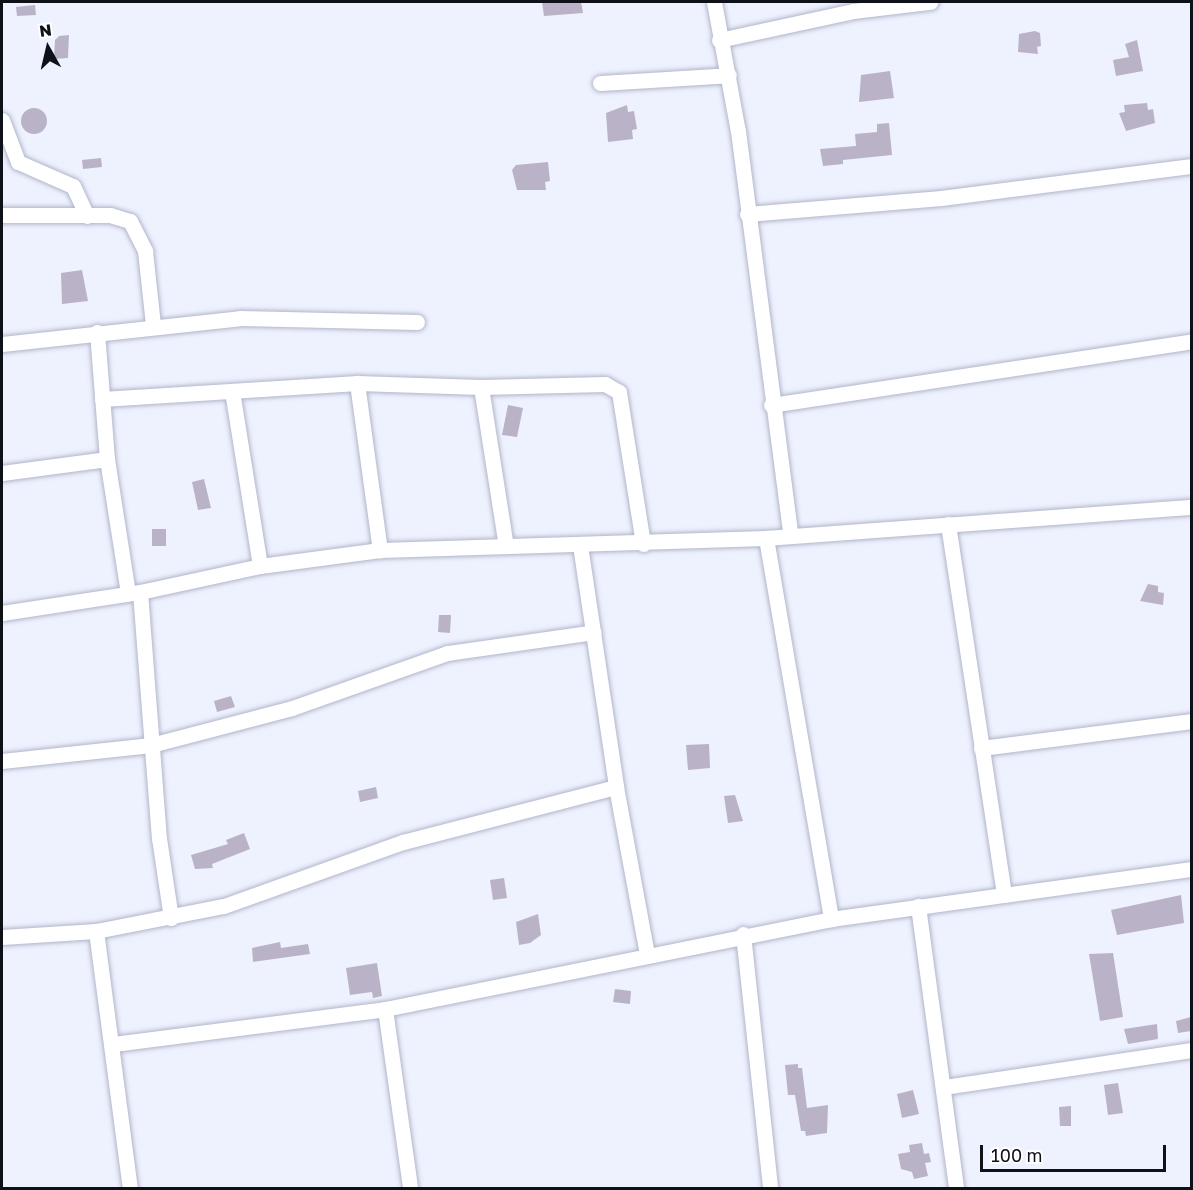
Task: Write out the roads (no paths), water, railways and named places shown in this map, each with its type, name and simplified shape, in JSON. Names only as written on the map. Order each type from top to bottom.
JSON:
[{"type":"street","points":[[714,2],[719,40],[729,75],[771,405],[790,533]]},
{"type":"street","points":[[719,40],[852,6],[930,2]]},
{"type":"street","points":[[600,83],[729,75]]},
{"type":"street","points":[[2,120],[18,162],[73,186],[87,216]]},
{"type":"street","points":[[747,214],[941,198],[1191,166]]},
{"type":"street","points":[[2,215],[122,217],[140,236],[153,325]]},
{"type":"street","points":[[2,344],[153,325],[291,317],[417,322]]},
{"type":"street","points":[[97,332],[107,459],[134,592],[171,918]]},
{"type":"street","points":[[771,405],[1191,341]]},
{"type":"street","points":[[102,399],[357,383],[481,387],[605,384],[619,392],[643,543]]},
{"type":"street","points":[[357,383],[380,550]]},
{"type":"street","points":[[481,387],[506,546]]},
{"type":"street","points":[[232,391],[260,566]]},
{"type":"street","points":[[2,473],[107,459]]},
{"type":"street","points":[[2,613],[134,592],[260,566],[380,550],[643,543],[766,537],[790,533],[1191,507]]},
{"type":"street","points":[[948,524],[1004,895]]},
{"type":"street","points":[[766,537],[831,918]]},
{"type":"street","points":[[580,545],[616,787],[647,954]]},
{"type":"street","points":[[2,761],[151,745],[292,708],[447,653],[594,632]]},
{"type":"street","points":[[981,748],[1191,721]]},
{"type":"street","points":[[2,938],[96,931],[171,918],[284,887],[403,842],[616,787]]},
{"type":"street","points":[[113,1044],[385,1009],[743,934],[831,918],[1191,869]]},
{"type":"street","points":[[918,906],[956,1188]]},
{"type":"street","points":[[96,931],[113,1044],[130,1188]]},
{"type":"street","points":[[743,934],[770,1188]]},
{"type":"street","points":[[385,1009],[410,1188]]},
{"type":"street","points":[[944,1087],[1191,1050]]}]
